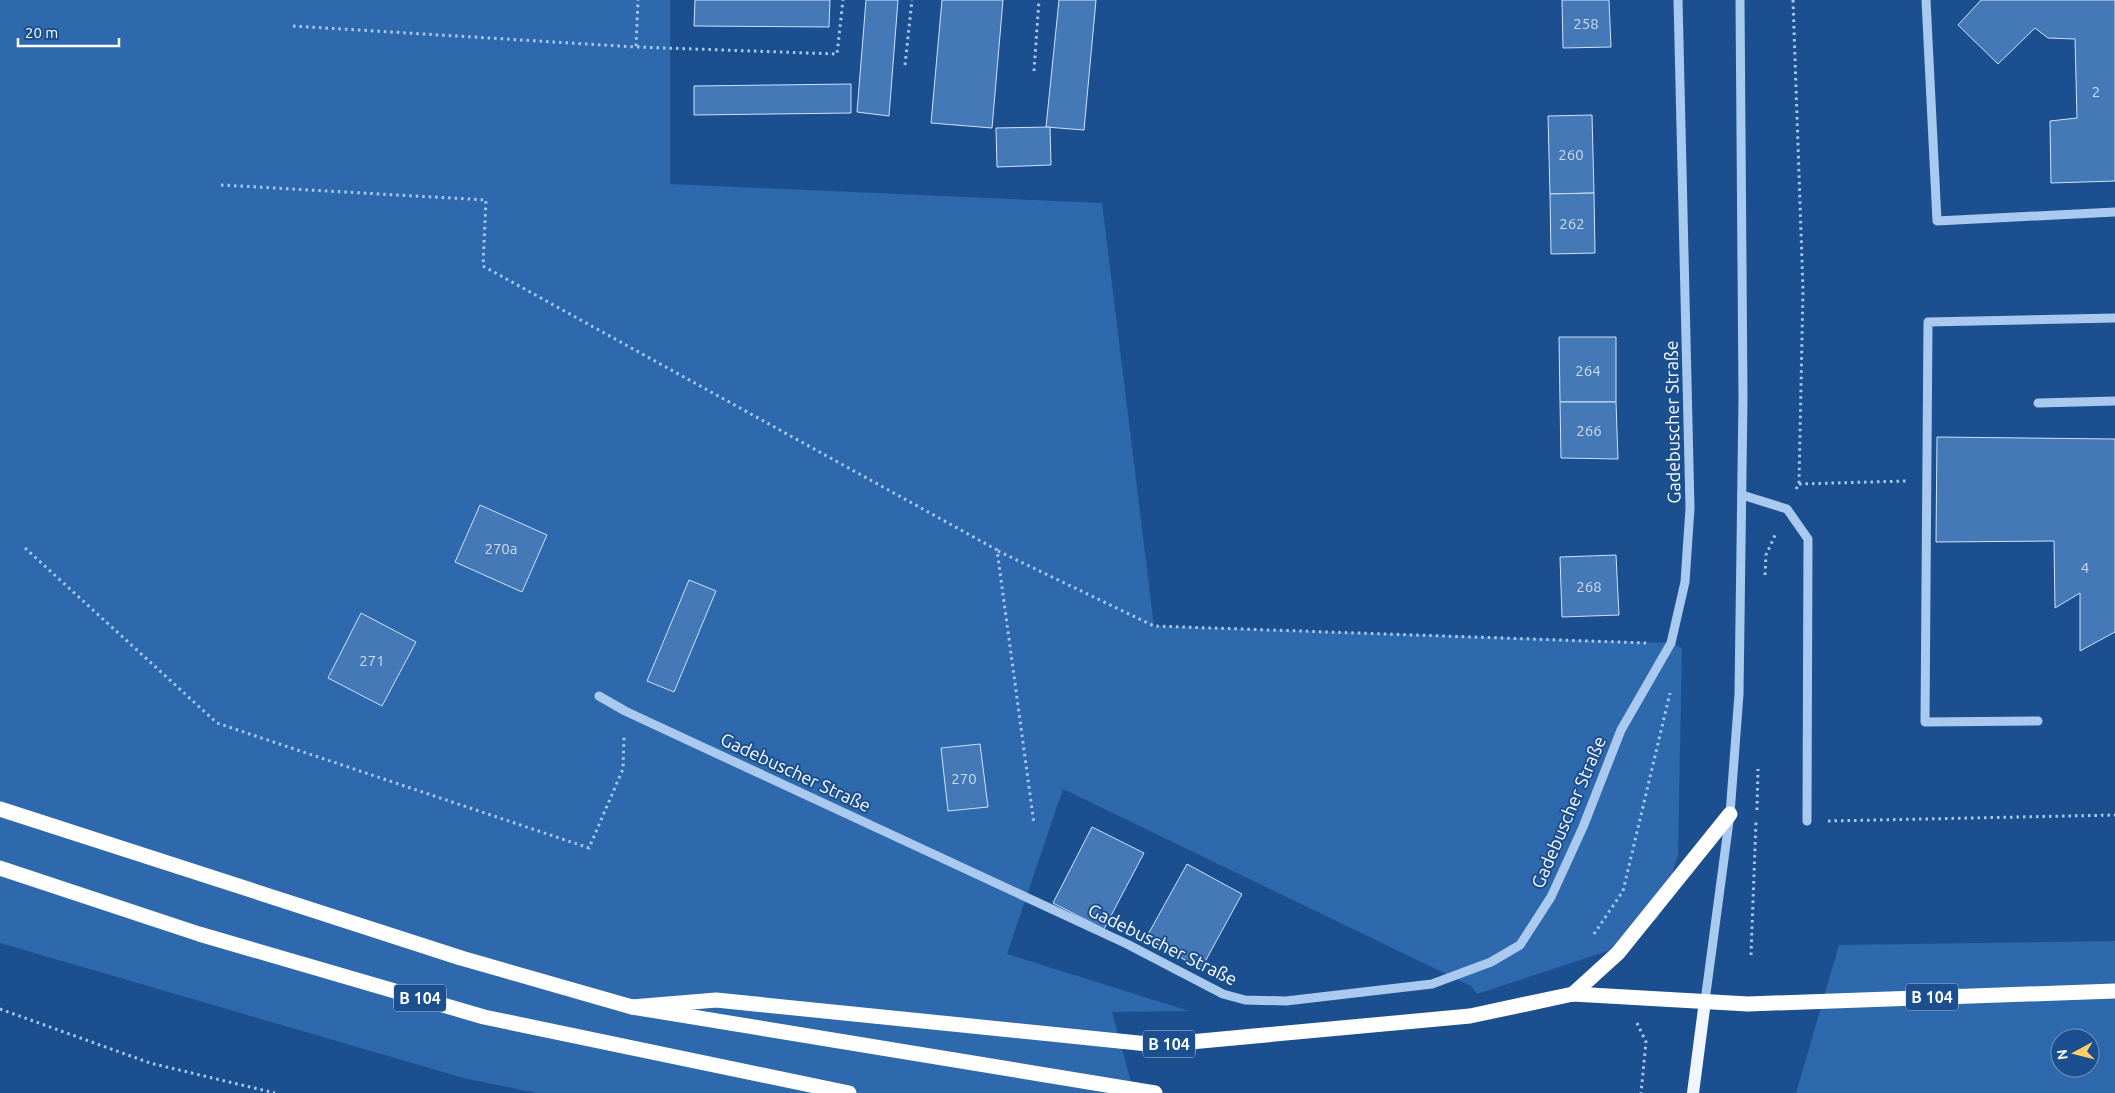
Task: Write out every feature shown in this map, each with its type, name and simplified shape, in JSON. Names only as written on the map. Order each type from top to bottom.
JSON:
[{"type":"highway","name":"B 104","points":[[0,809],[461,958],[632,1007],[1155,1093]]},
{"type":"highway","points":[[1573,994],[1618,953],[1730,814]]},
{"type":"highway","name":"B 104","points":[[0,868],[200,934],[484,1017],[849,1093]]},
{"type":"highway","name":"B 104","points":[[632,1007],[716,1000],[1158,1045],[1470,1016],[1573,994],[1626,999],[1758,1004],[2115,991]]},
{"type":"main road","points":[[1693,1093],[1706,1001]]},
{"type":"street","name":"Gadebuscher Straße","points":[[598,696],[625,711],[1128,944],[1223,994],[1245,1000],[1286,1001],[1432,984],[1491,962],[1520,945],[1551,897],[1583,827],[1621,730],[1671,643],[1685,582],[1690,508],[1678,0]]},
{"type":"street","points":[[1706,1001],[1730,814],[1738,694],[1743,398],[1740,0]]},
{"type":"street","points":[[1926,0],[1937,220],[2115,212]]},
{"type":"street","points":[[2038,721],[1925,722],[1928,322],[2115,318]]},
{"type":"street","points":[[2038,403],[2115,401]]},
{"type":"street","points":[[1742,495],[1787,509],[1808,539],[1807,821]]},
{"type":"path","points":[[636,47],[638,0]]},
{"type":"path","points":[[293,26],[636,47],[837,54],[843,0]]},
{"type":"path","points":[[905,65],[912,0]]},
{"type":"path","points":[[1034,71],[1039,0]]},
{"type":"path","points":[[1765,584],[1766,555],[1799,484],[1803,290],[1793,0]]},
{"type":"path","points":[[221,185],[486,200],[483,266],[997,550],[1154,626],[1671,643]]},
{"type":"path","points":[[1799,484],[1926,481]]},
{"type":"path","points":[[25,548],[217,723],[589,848],[623,769],[625,711]]},
{"type":"path","points":[[997,550],[1034,824]]},
{"type":"path","points":[[1594,934],[1623,891],[1670,691]]},
{"type":"path","points":[[1751,955],[1758,760]]},
{"type":"path","points":[[1807,821],[2115,814]]},
{"type":"path","points":[[0,1009],[150,1063],[275,1093]]},
{"type":"path","points":[[1641,1093],[1642,1086]]},
{"type":"shaded area","points":[[0,0],[670,0],[670,184],[1102,203],[1154,626],[1671,643],[1682,648],[1678,855],[1658,918],[1617,948],[1477,994],[1471,986],[1063,789],[1007,954],[1189,1011],[1112,1012],[1134,1093],[537,1093],[467,1079],[0,943]]},
{"type":"shaded area","points":[[2115,941],[2115,1093],[1796,1093],[1839,945]]},
{"type":"building","points":[[695,0],[830,0],[829,27],[694,26]]},
{"type":"building","points":[[866,0],[898,0],[889,116],[857,112]]},
{"type":"building","points":[[942,0],[1003,0],[992,128],[931,123]]},
{"type":"building","points":[[1059,0],[1096,0],[1084,130],[1046,127]]},
{"type":"building","points":[[1562,0],[1609,0],[1611,47],[1563,48]]},
{"type":"building","points":[[1981,0],[2115,0],[2115,181],[2051,183],[2050,121],[2077,118],[2075,39],[2048,38],[2035,28],[1998,64],[1958,25]]},
{"type":"building","points":[[851,84],[851,113],[694,115],[694,86]]},
{"type":"building","points":[[1592,115],[1594,193],[1550,194],[1548,116]]},
{"type":"building","points":[[1050,127],[1051,165],[997,167],[996,128]]},
{"type":"building","points":[[1594,193],[1595,253],[1551,254],[1550,194]]},
{"type":"building","points":[[1559,337],[1616,337],[1616,402],[1560,402]]},
{"type":"building","points":[[1560,402],[1616,402],[1618,459],[1561,458]]},
{"type":"building","points":[[1937,437],[2115,439],[2115,632],[2080,651],[2080,593],[2055,608],[2054,541],[1936,542]]},
{"type":"building","points":[[480,505],[547,535],[522,592],[455,562]]},
{"type":"building","points":[[1616,555],[1619,615],[1562,617],[1560,557]]},
{"type":"building","points":[[689,580],[716,591],[674,692],[647,681]]},
{"type":"building","points":[[361,613],[416,642],[382,706],[328,678]]},
{"type":"building","points":[[980,744],[988,807],[948,811],[941,748]]},
{"type":"building","points":[[1092,827],[1144,853],[1104,929],[1053,903]]},
{"type":"building","points":[[1187,864],[1242,894],[1201,969],[1146,938]]}]
